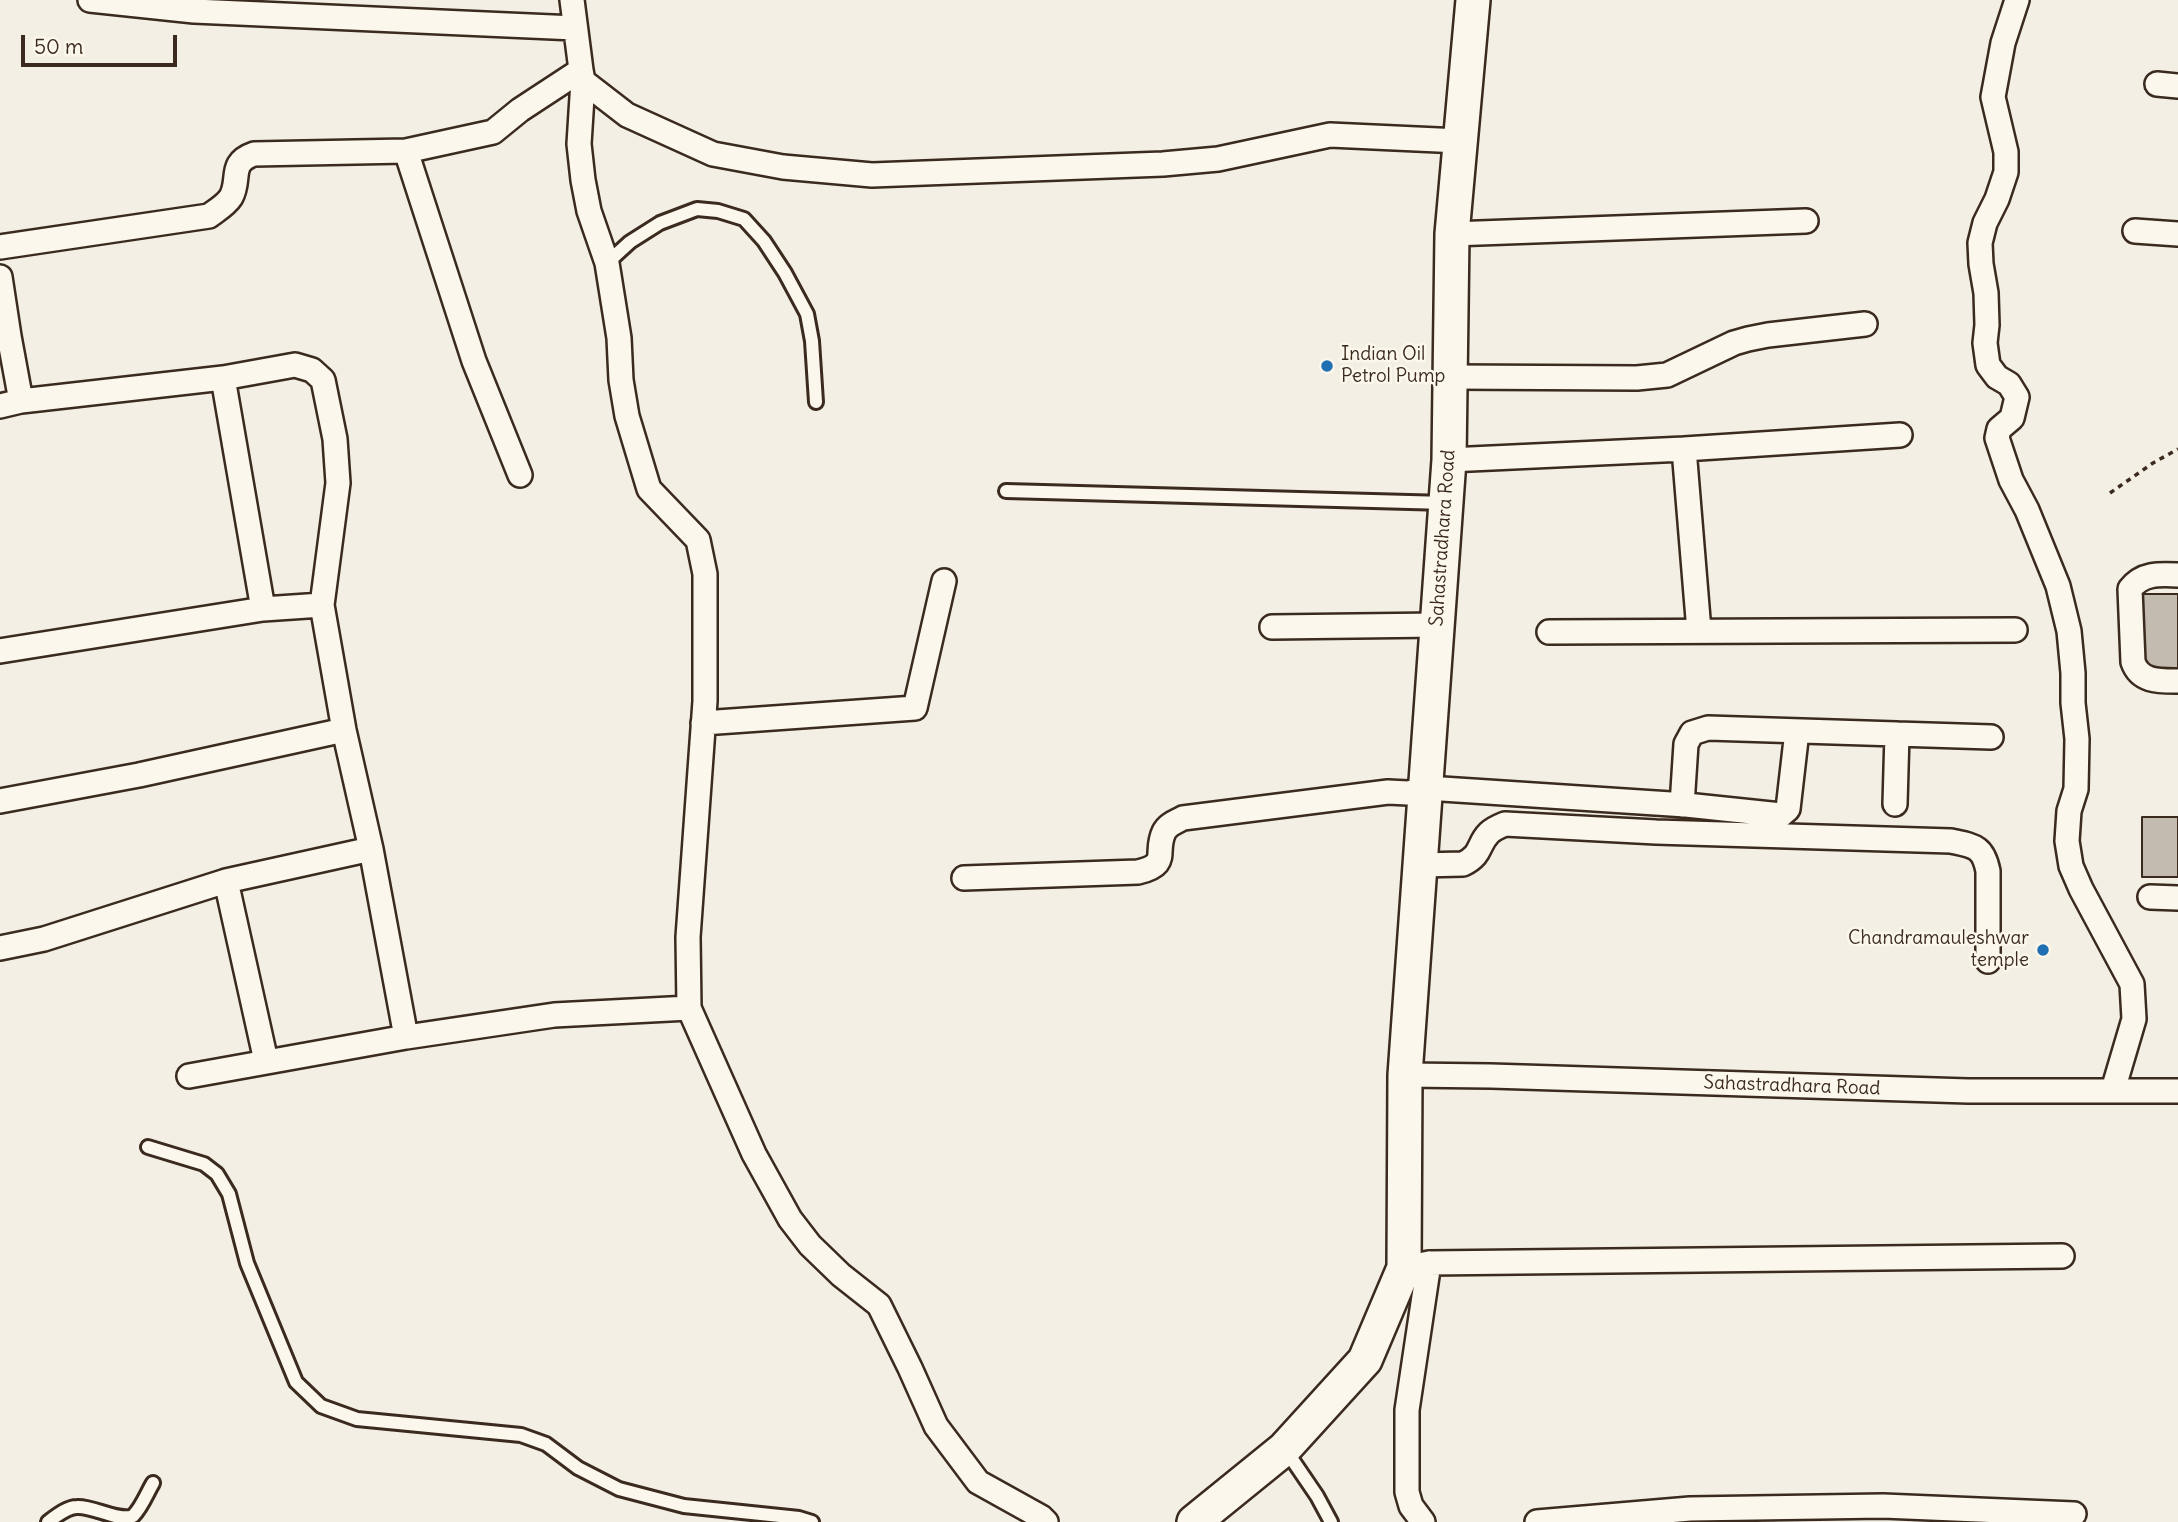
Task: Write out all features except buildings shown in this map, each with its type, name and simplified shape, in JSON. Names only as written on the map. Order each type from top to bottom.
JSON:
[{"type":"main road","name":"Sahastradhara Road","points":[[1194,1522],[1284,1449],[1365,1360],[1416,1266],[1405,1076],[1449,460],[1452,234],[1473,0]]},
{"type":"street","points":[[90,0],[194,11],[575,28]]},
{"type":"street","points":[[572,0],[582,75],[579,144],[583,180],[589,211],[607,263],[619,338],[621,380],[627,416],[649,489],[698,540],[705,574],[707,616],[703,723],[688,937],[689,1008],[754,1154],[790,1219],[810,1245],[879,1306],[911,1368],[936,1426],[978,1482],[1046,1522]]},
{"type":"street","points":[[2017,0],[2003,43],[1993,97],[2006,152],[2006,172],[1997,199],[1984,223],[1980,243],[1986,293],[1985,343],[1988,365],[1997,377],[2009,384],[2017,397],[2012,418],[1999,429],[1997,438],[2011,480],[2027,510],[2058,586],[2069,631],[2077,740],[2076,789],[2069,811],[2067,841],[2071,866],[2132,984],[2134,1019],[2113,1090]]},
{"type":"street","points":[[582,75],[627,115],[713,154],[783,167],[872,175],[1113,166],[1218,159],[1329,135],[1460,141]]},
{"type":"street","points":[[0,247],[209,216],[232,195],[238,165],[246,157],[254,154],[407,150],[493,132],[520,110],[582,75]]},
{"type":"street","points":[[407,150],[474,361],[520,475]]},
{"type":"street","points":[[1452,234],[1806,221]]},
{"type":"street","points":[[2136,231],[2178,234]]},
{"type":"street","points":[[0,276],[10,403],[223,378],[295,365],[312,370],[323,380],[335,439],[338,482],[322,605],[344,730],[406,1037]]},
{"type":"street","points":[[1450,377],[1657,376],[1741,341],[1768,335],[1865,324]]},
{"type":"street","points":[[223,378],[263,609]]},
{"type":"street","points":[[1449,460],[1900,435]]},
{"type":"street","points":[[1684,449],[1699,631]]},
{"type":"street","points":[[2178,575],[2146,576],[2136,581],[2130,589],[2133,662],[2136,671],[2146,678],[2178,681]]},
{"type":"street","points":[[703,723],[915,708],[944,581]]},
{"type":"street","points":[[0,651],[263,609],[322,605]]},
{"type":"street","points":[[1272,627],[1438,625]]},
{"type":"street","points":[[1549,632],[2015,631]]},
{"type":"street","points":[[1682,805],[1686,744],[1692,733],[1708,728],[1991,737]]},
{"type":"street","points":[[0,801],[139,775],[344,730]]},
{"type":"street","points":[[964,878],[1138,872],[1156,865],[1163,833],[1170,825],[1183,818],[1388,792],[1408,793],[1427,788],[1682,805],[1777,815],[1787,811],[1797,731]]},
{"type":"street","points":[[1895,804],[1898,734]]},
{"type":"street","points":[[1421,865],[1467,862],[1475,858],[1489,833],[1505,824],[1951,841],[1970,845],[1982,851],[1986,858],[1988,961]]},
{"type":"street","points":[[0,948],[44,939],[226,881],[370,849]]},
{"type":"street","points":[[226,881],[266,1061]]},
{"type":"street","points":[[2150,897],[2178,898]]},
{"type":"street","points":[[189,1076],[406,1037],[554,1015],[689,1008]]},
{"type":"street","name":"Sahastradhara Road","points":[[1405,1076],[1504,1076],[1968,1091],[2178,1091]]},
{"type":"street","points":[[1423,1522],[1411,1506],[1407,1492],[1408,1410],[1416,1266],[2062,1256]]},
{"type":"street","points":[[1537,1522],[1690,1509],[1883,1506],[2074,1514]]},
{"type":"lane","points":[[607,263],[630,242],[660,223],[697,209],[718,211],[744,219],[764,241],[807,314],[812,341],[816,402]]},
{"type":"lane","points":[[1006,491],[1446,503]]},
{"type":"lane","points":[[148,1147],[204,1164],[217,1174],[229,1194],[247,1263],[296,1382],[321,1406],[357,1419],[521,1435],[547,1444],[578,1468],[619,1489],[684,1506],[799,1518],[812,1522]]},
{"type":"lane","points":[[1284,1449],[1317,1496],[1331,1522]]},
{"type":"lane","points":[[48,1522],[76,1506],[109,1519],[125,1521],[133,1517],[153,1483]]},
{"type":"path","points":[[2110,493],[2178,449]]},
{"type":"place","name":"Indian Oil Petrol Pump","points":[[1327,366]]},
{"type":"place","name":"Chandramauleshwar temple","points":[[2043,950]]}]
